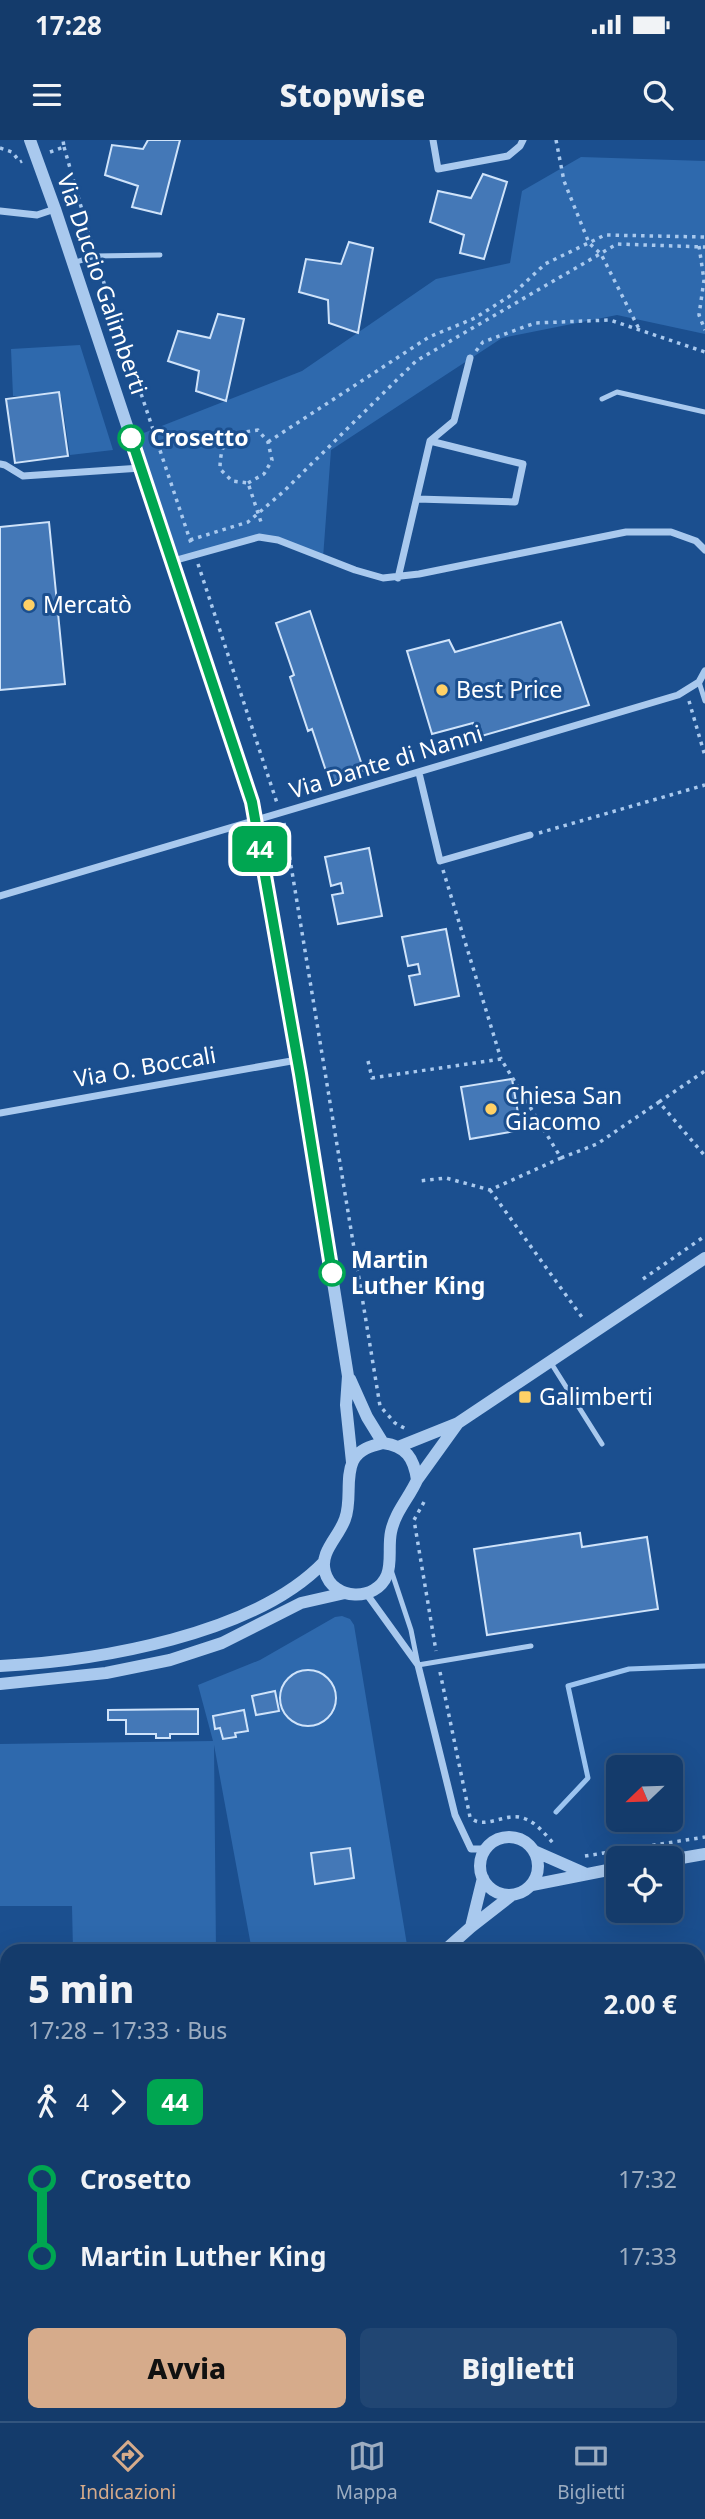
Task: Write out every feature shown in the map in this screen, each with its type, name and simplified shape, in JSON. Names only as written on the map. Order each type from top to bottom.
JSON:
[{"type":"street","name":"Via Duccio Galimberti","points":[[30,140],[252,802],[298,1060],[348,1376],[346,1405],[352,1462],[349,1504],[345,1520],[326,1552],[324,1562]]},
{"type":"street","points":[[433,140],[438,169],[508,156],[523,140]]},
{"type":"street","points":[[0,211],[37,215],[55,209]]},
{"type":"street","points":[[398,578],[430,441],[454,421],[470,358]]},
{"type":"street","points":[[417,499],[515,502],[523,464],[430,441]]},
{"type":"street","points":[[0,464],[23,476],[141,468]]},
{"type":"street","points":[[173,561],[266,537],[383,578],[398,578],[626,532],[671,532],[696,541],[705,550]]},
{"type":"street","name":"Via Dante di Nanni","points":[[0,897],[678,695],[699,682],[705,671]]},
{"type":"street","points":[[419,772],[440,861],[530,835]]},
{"type":"street","name":"Via O. Boccali","points":[[0,1113],[298,1060]]},
{"type":"street","points":[[398,1447],[458,1423],[705,1258]]},
{"type":"street","name":"Via Duccio Galimberti","points":[[348,1376],[362,1409],[383,1443]]},
{"type":"street","points":[[0,1684],[106,1673],[170,1660],[222,1643],[301,1602],[366,1593],[379,1585],[386,1576],[394,1520],[417,1480],[458,1423]]},
{"type":"street","points":[[352,1462],[358,1453],[369,1446],[383,1443],[398,1447],[411,1457],[417,1480]]},
{"type":"street","points":[[0,1666],[93,1656],[195,1633],[248,1612],[282,1594],[304,1581],[324,1562],[330,1582],[345,1594]]},
{"type":"street","points":[[366,1593],[418,1665],[455,1815],[471,1849],[485,1849],[500,1838],[510,1837],[528,1843],[534,1851],[539,1868],[527,1890],[512,1895],[452,1944]]},
{"type":"street","points":[[485,1849],[480,1869],[483,1878],[495,1892],[512,1895]]},
{"type":"street","points":[[534,1851],[584,1873]]},
{"type":"street","points":[[683,1858],[705,1854]]},
{"type":"street","points":[[532,1885],[606,1870]]},
{"type":"street","points":[[471,1927],[483,1878]]},
{"type":"lane","points":[[73,263],[95,256],[160,255]]},
{"type":"lane","points":[[602,398],[617,392],[627,393],[705,412]]},
{"type":"lane","points":[[699,682],[705,701]]},
{"type":"lane","points":[[550,1361],[602,1444]]},
{"type":"lane","points":[[389,1564],[411,1630],[418,1665],[531,1646]]},
{"type":"path","points":[[63,140],[95,256],[287,830],[380,1406],[395,1423],[409,1430]]},
{"type":"path","points":[[556,140],[564,181],[589,243],[601,254],[640,331]]},
{"type":"path","points":[[37,157],[64,147]]},
{"type":"path","points":[[268,442],[429,337],[475,318],[513,294],[545,264],[606,235],[705,237]]},
{"type":"path","points":[[190,540],[248,522],[283,492],[416,361],[617,244],[705,247]]},
{"type":"path","points":[[699,246],[704,280],[699,315],[705,330]]},
{"type":"path","points":[[470,358],[483,342],[534,323],[610,320],[705,352]]},
{"type":"path","points":[[258,430],[268,442],[272,460],[264,474],[247,483],[232,481],[220,469],[220,454],[230,434],[258,430]]},
{"type":"path","points":[[247,483],[266,537]]},
{"type":"path","points":[[686,690],[705,756]]},
{"type":"path","points":[[530,835],[705,785]]},
{"type":"path","points":[[440,861],[501,1059],[561,1158]]},
{"type":"path","points":[[368,1061],[372,1078],[501,1059]]},
{"type":"path","points":[[490,1190],[597,1144],[705,1071]]},
{"type":"path","points":[[659,1102],[705,1156]]},
{"type":"path","points":[[419,1181],[446,1178],[490,1190],[584,1320]]},
{"type":"path","points":[[638,1283],[705,1236]]},
{"type":"path","points":[[427,1497],[414,1520],[438,1663],[470,1817],[482,1824],[509,1816],[524,1818],[538,1826],[553,1844]]},
{"type":"path","points":[[574,1855],[587,1856],[705,1836]]},
{"type":"shaded area","points":[[581,157],[705,161],[705,334],[617,315],[502,338],[331,450],[323,558],[266,537],[173,561],[131,438],[302,371],[436,279],[510,263],[522,191]]},
{"type":"shaded area","points":[[80,345],[113,450],[70,455],[61,396],[13,396],[11,349]]},
{"type":"shaded area","points":[[335,1617],[350,1619],[354,1625],[407,1944],[251,1944],[214,1745],[216,1944],[73,1944],[72,1906],[0,1906],[0,1744],[213,1741],[198,1685],[260,1660]]},
{"type":"building","points":[[148,140],[180,140],[161,214],[132,207],[138,186],[105,175],[112,145],[143,149]]},
{"type":"building","points":[[483,174],[507,182],[484,259],[460,253],[464,235],[430,222],[438,191],[471,198]]},
{"type":"building","points":[[349,242],[373,248],[358,333],[329,323],[328,300],[299,292],[306,259],[341,264]]},
{"type":"building","points":[[218,314],[244,319],[226,401],[196,391],[199,371],[168,361],[178,331],[210,338]]},
{"type":"building","points":[[59,392],[68,456],[15,463],[6,399]]},
{"type":"building","name":"Mercatò","points":[[49,522],[65,684],[0,690],[0,527]]},
{"type":"building","points":[[310,611],[364,771],[330,783],[312,729],[308,731],[290,677],[294,675],[276,623]]},
{"type":"building","points":[[561,622],[589,705],[478,737],[473,723],[432,734],[407,651],[449,640],[455,652]]},
{"type":"building","points":[[369,848],[382,916],[338,924],[332,895],[343,893],[341,883],[331,886],[325,857]]},
{"type":"building","points":[[446,929],[459,996],[415,1005],[409,976],[420,974],[418,964],[408,966],[402,937]]},
{"type":"building","name":"Chiesa San Giacomo","points":[[512,1079],[521,1130],[470,1139],[461,1087]]},
{"type":"building","points":[[580,1533],[582,1547],[647,1537],[658,1609],[487,1635],[474,1549]]},
{"type":"building","points":[[308,1670],[319,1672],[328,1678],[334,1687],[334,1709],[328,1718],[319,1724],[308,1726],[297,1724],[288,1718],[282,1709],[280,1698],[282,1687],[288,1678],[297,1672]]},
{"type":"building","points":[[275,1691],[279,1711],[256,1715],[252,1696]]},
{"type":"building","points":[[198,1709],[198,1734],[170,1734],[170,1738],[156,1738],[156,1734],[126,1734],[126,1720],[108,1720],[108,1710]]},
{"type":"building","points":[[244,1710],[248,1731],[223,1739],[220,1728],[215,1729],[213,1716]]},
{"type":"building","points":[[350,1848],[354,1878],[315,1884],[311,1853]]},
{"type":"waterway","points":[[556,1812],[588,1778],[568,1686],[629,1669],[705,1666]]},
{"type":"bus line","name":"44","points":[[131,438],[252,802],[332,1273]]},
{"type":"place","name":"Crosetto","points":[[131,438]]},
{"type":"place","name":"Mercatò","points":[[29,605]]},
{"type":"place","name":"Best Price","points":[[442,690]]},
{"type":"place","name":"Chiesa San Giacomo","points":[[491,1109]]},
{"type":"place","name":"Martin Luther King","points":[[332,1273]]},
{"type":"place","name":"Galimberti","points":[[525,1397]]}]
